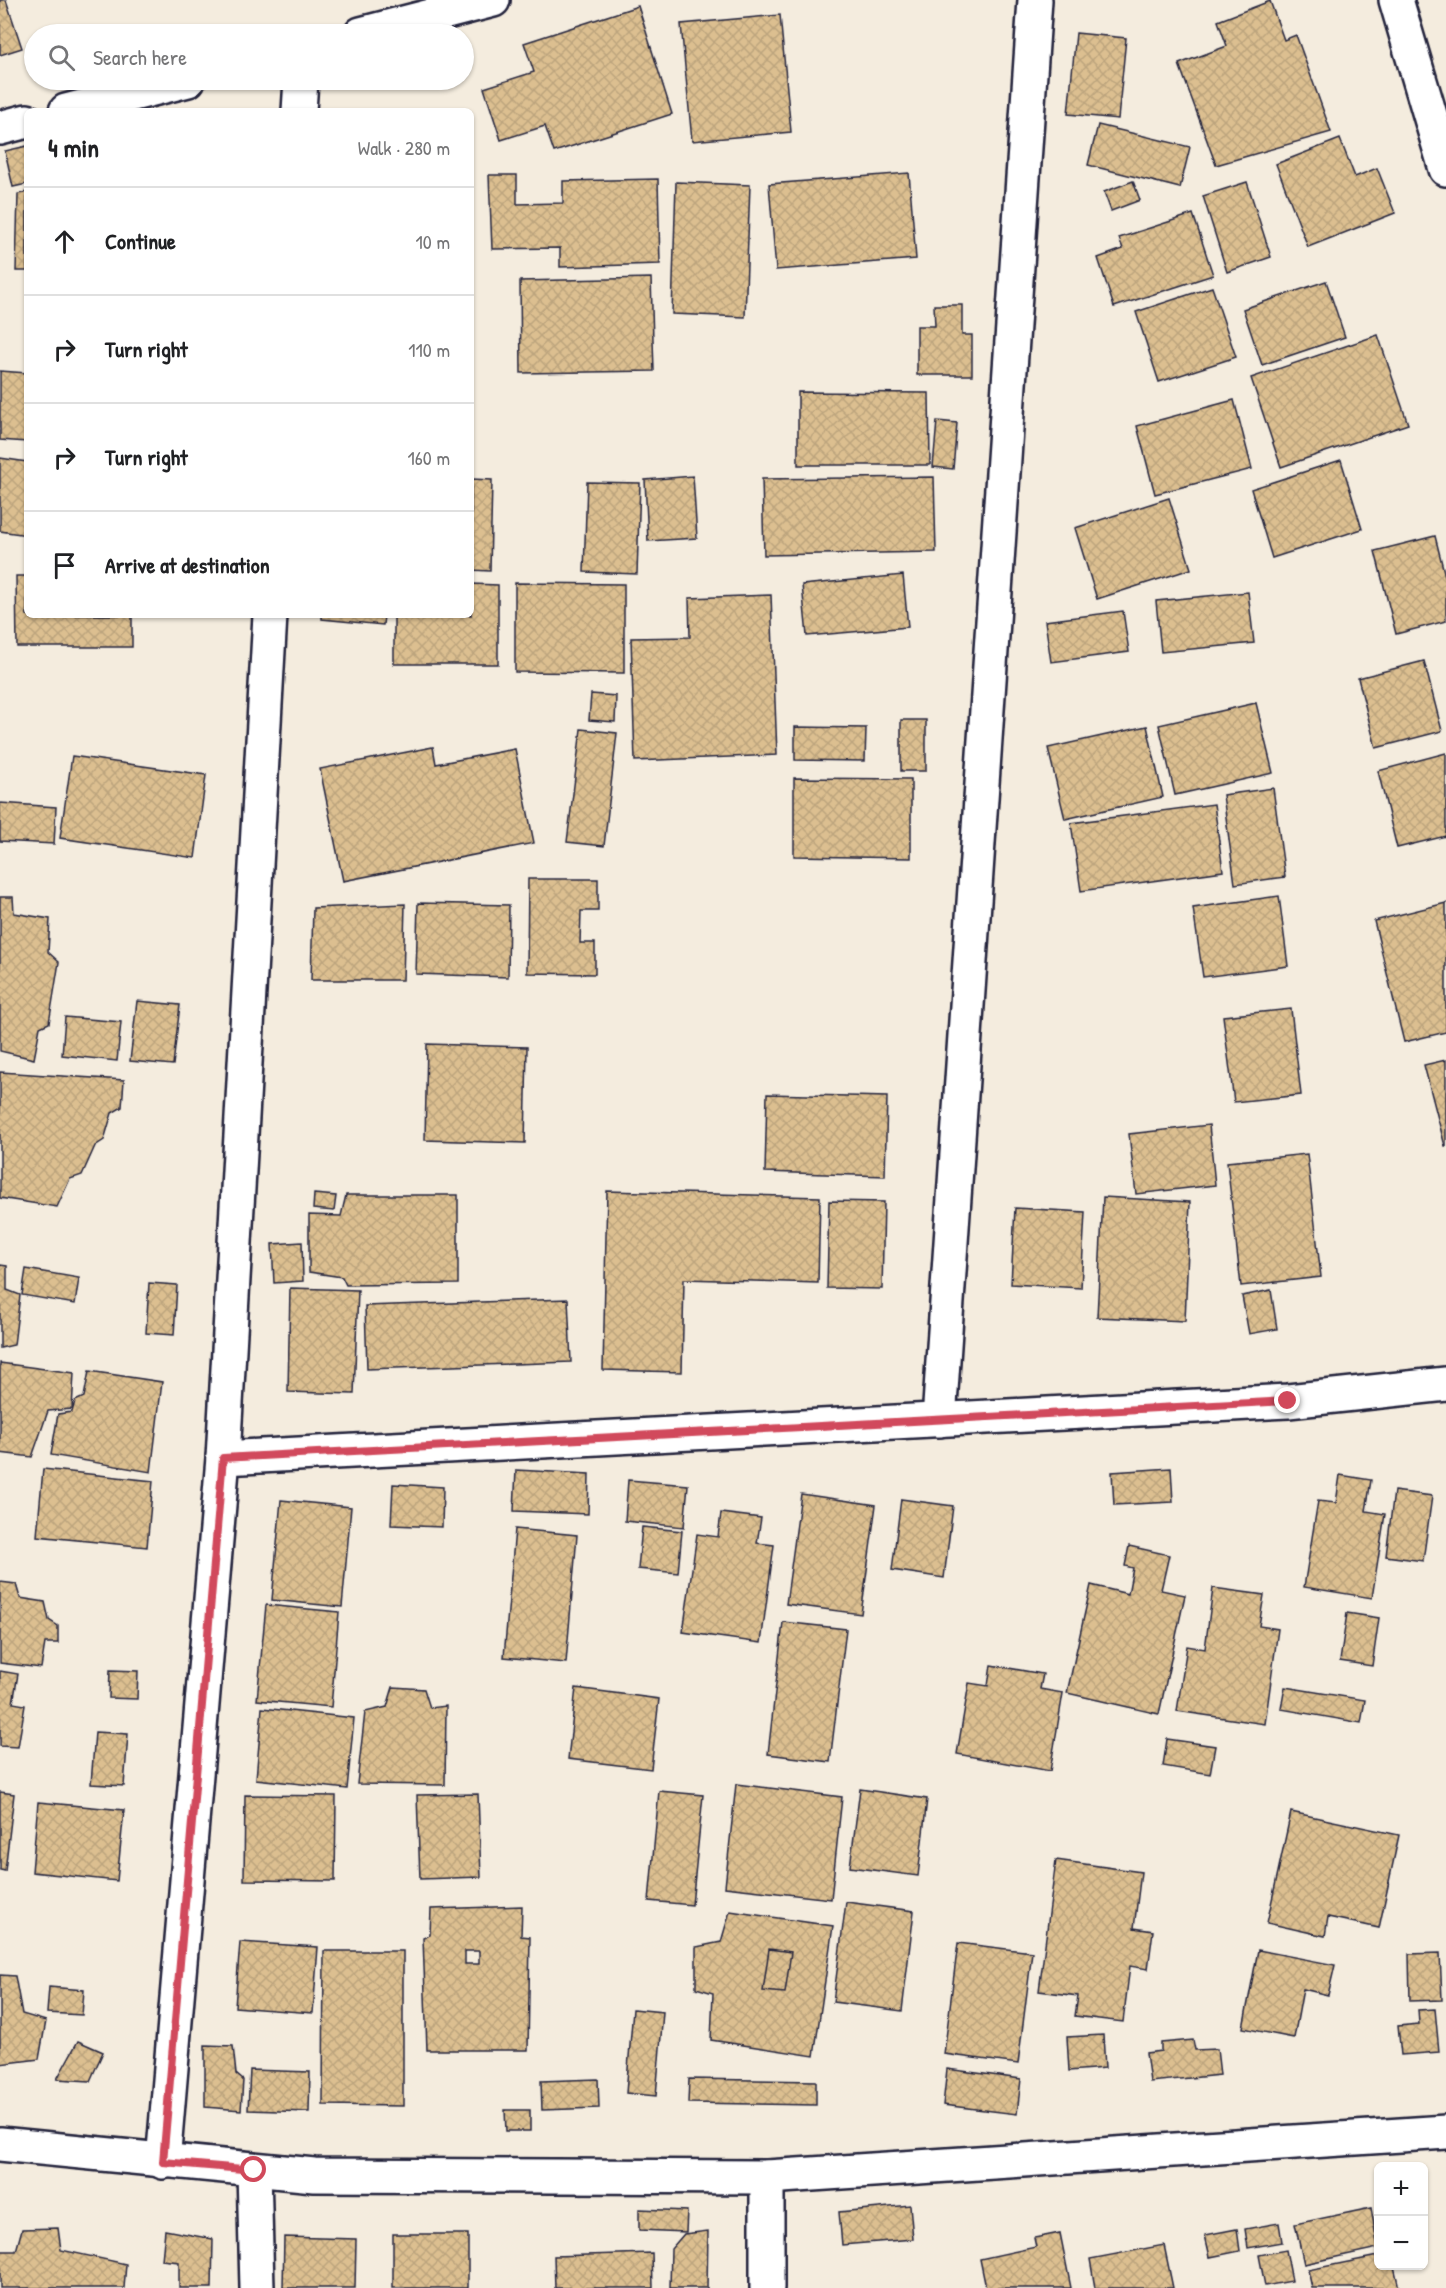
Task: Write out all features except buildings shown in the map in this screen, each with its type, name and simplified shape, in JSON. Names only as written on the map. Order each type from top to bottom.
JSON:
[{"type":"street","points":[[400,24],[493,0]]},
{"type":"street","points":[[939,1420],[1035,0]]},
{"type":"street","points":[[1396,0],[1446,169]]},
{"type":"street","points":[[78,108],[149,90]]},
{"type":"street","points":[[299,108],[300,90]]},
{"type":"street","points":[[0,128],[24,122]]},
{"type":"street","points":[[163,2162],[223,1458],[270,618]]},
{"type":"street","points":[[223,1458],[1288,1401],[1446,1384]]},
{"type":"street","points":[[0,2144],[163,2162],[314,2175],[767,2176],[1446,2132]]},
{"type":"street","points":[[254,2170],[257,2288]]},
{"type":"street","points":[[767,2176],[767,2288]]},
{"type":"route","points":[[254,2170],[163,2162],[223,1458],[1288,1401]]}]
